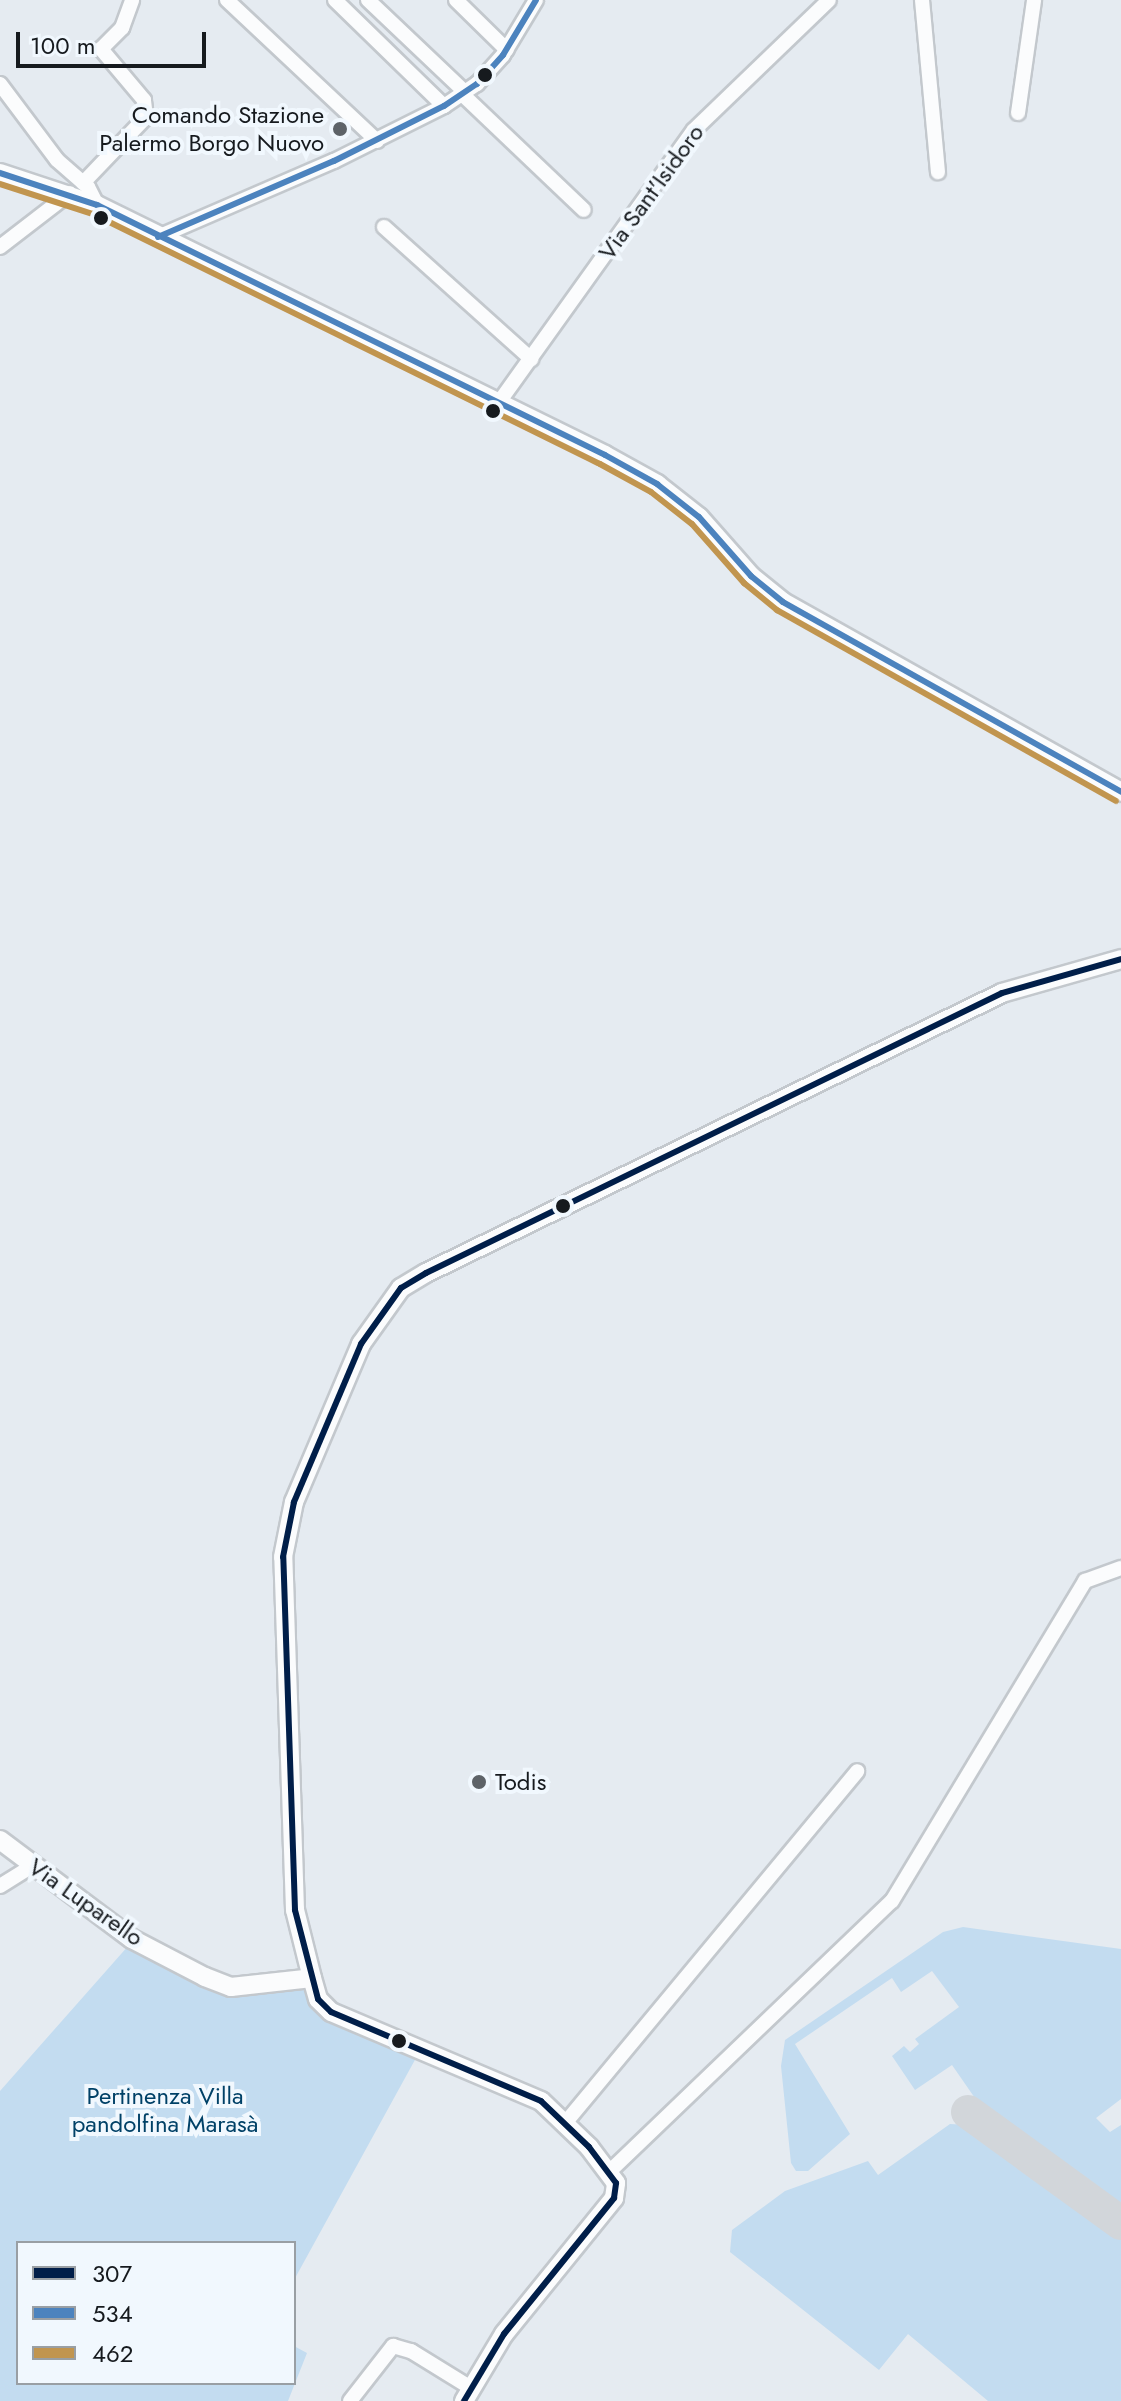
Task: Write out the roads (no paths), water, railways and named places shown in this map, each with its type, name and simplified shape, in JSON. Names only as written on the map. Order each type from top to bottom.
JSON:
[{"type":"street","points":[[0,247],[76,188],[146,117],[144,100],[101,49],[122,28],[132,0]]},
{"type":"street","points":[[227,0],[377,141]]},
{"type":"street","points":[[335,0],[444,106]]},
{"type":"street","points":[[368,0],[584,210]]},
{"type":"street","points":[[456,0],[507,50]]},
{"type":"street","points":[[158,237],[377,141],[444,106],[463,93],[507,50],[536,0]]},
{"type":"street","name":"Via Sant'Isidoro","points":[[497,405],[694,130],[829,0]]},
{"type":"street","points":[[922,0],[938,172]]},
{"type":"street","points":[[1018,113],[1034,0]]},
{"type":"street","points":[[0,84],[76,188],[97,205],[657,484],[699,517],[751,576],[783,602],[1121,792]]},
{"type":"street","points":[[0,173],[76,188]]},
{"type":"street","points":[[384,227],[531,359]]},
{"type":"street","points":[[350,2401],[393,2346],[467,2395],[504,2334],[614,2198],[616,2183],[566,2122],[541,2101],[331,2012],[318,1999],[295,1910],[286,1528],[361,1344],[382,1310],[401,1288],[426,1273],[1002,993],[1121,959]]},
{"type":"street","points":[[609,2172],[892,1901],[1085,1581],[1121,1568]]},
{"type":"street","points":[[566,2122],[857,1771]]},
{"type":"street","name":"Via Luparello","points":[[0,1840],[132,1939],[205,1977],[231,1987],[312,1978]]},
{"type":"street","points":[[0,1886],[33,1865]]},
{"type":"place","name":"Comando Stazione Palermo Borgo Nuovo","points":[[340,129]]},
{"type":"place","name":"Todis","points":[[479,1782]]},
{"type":"park label","name":"Pertinenza Villa pandolfina Marasà","points":[[165,2110]]}]
